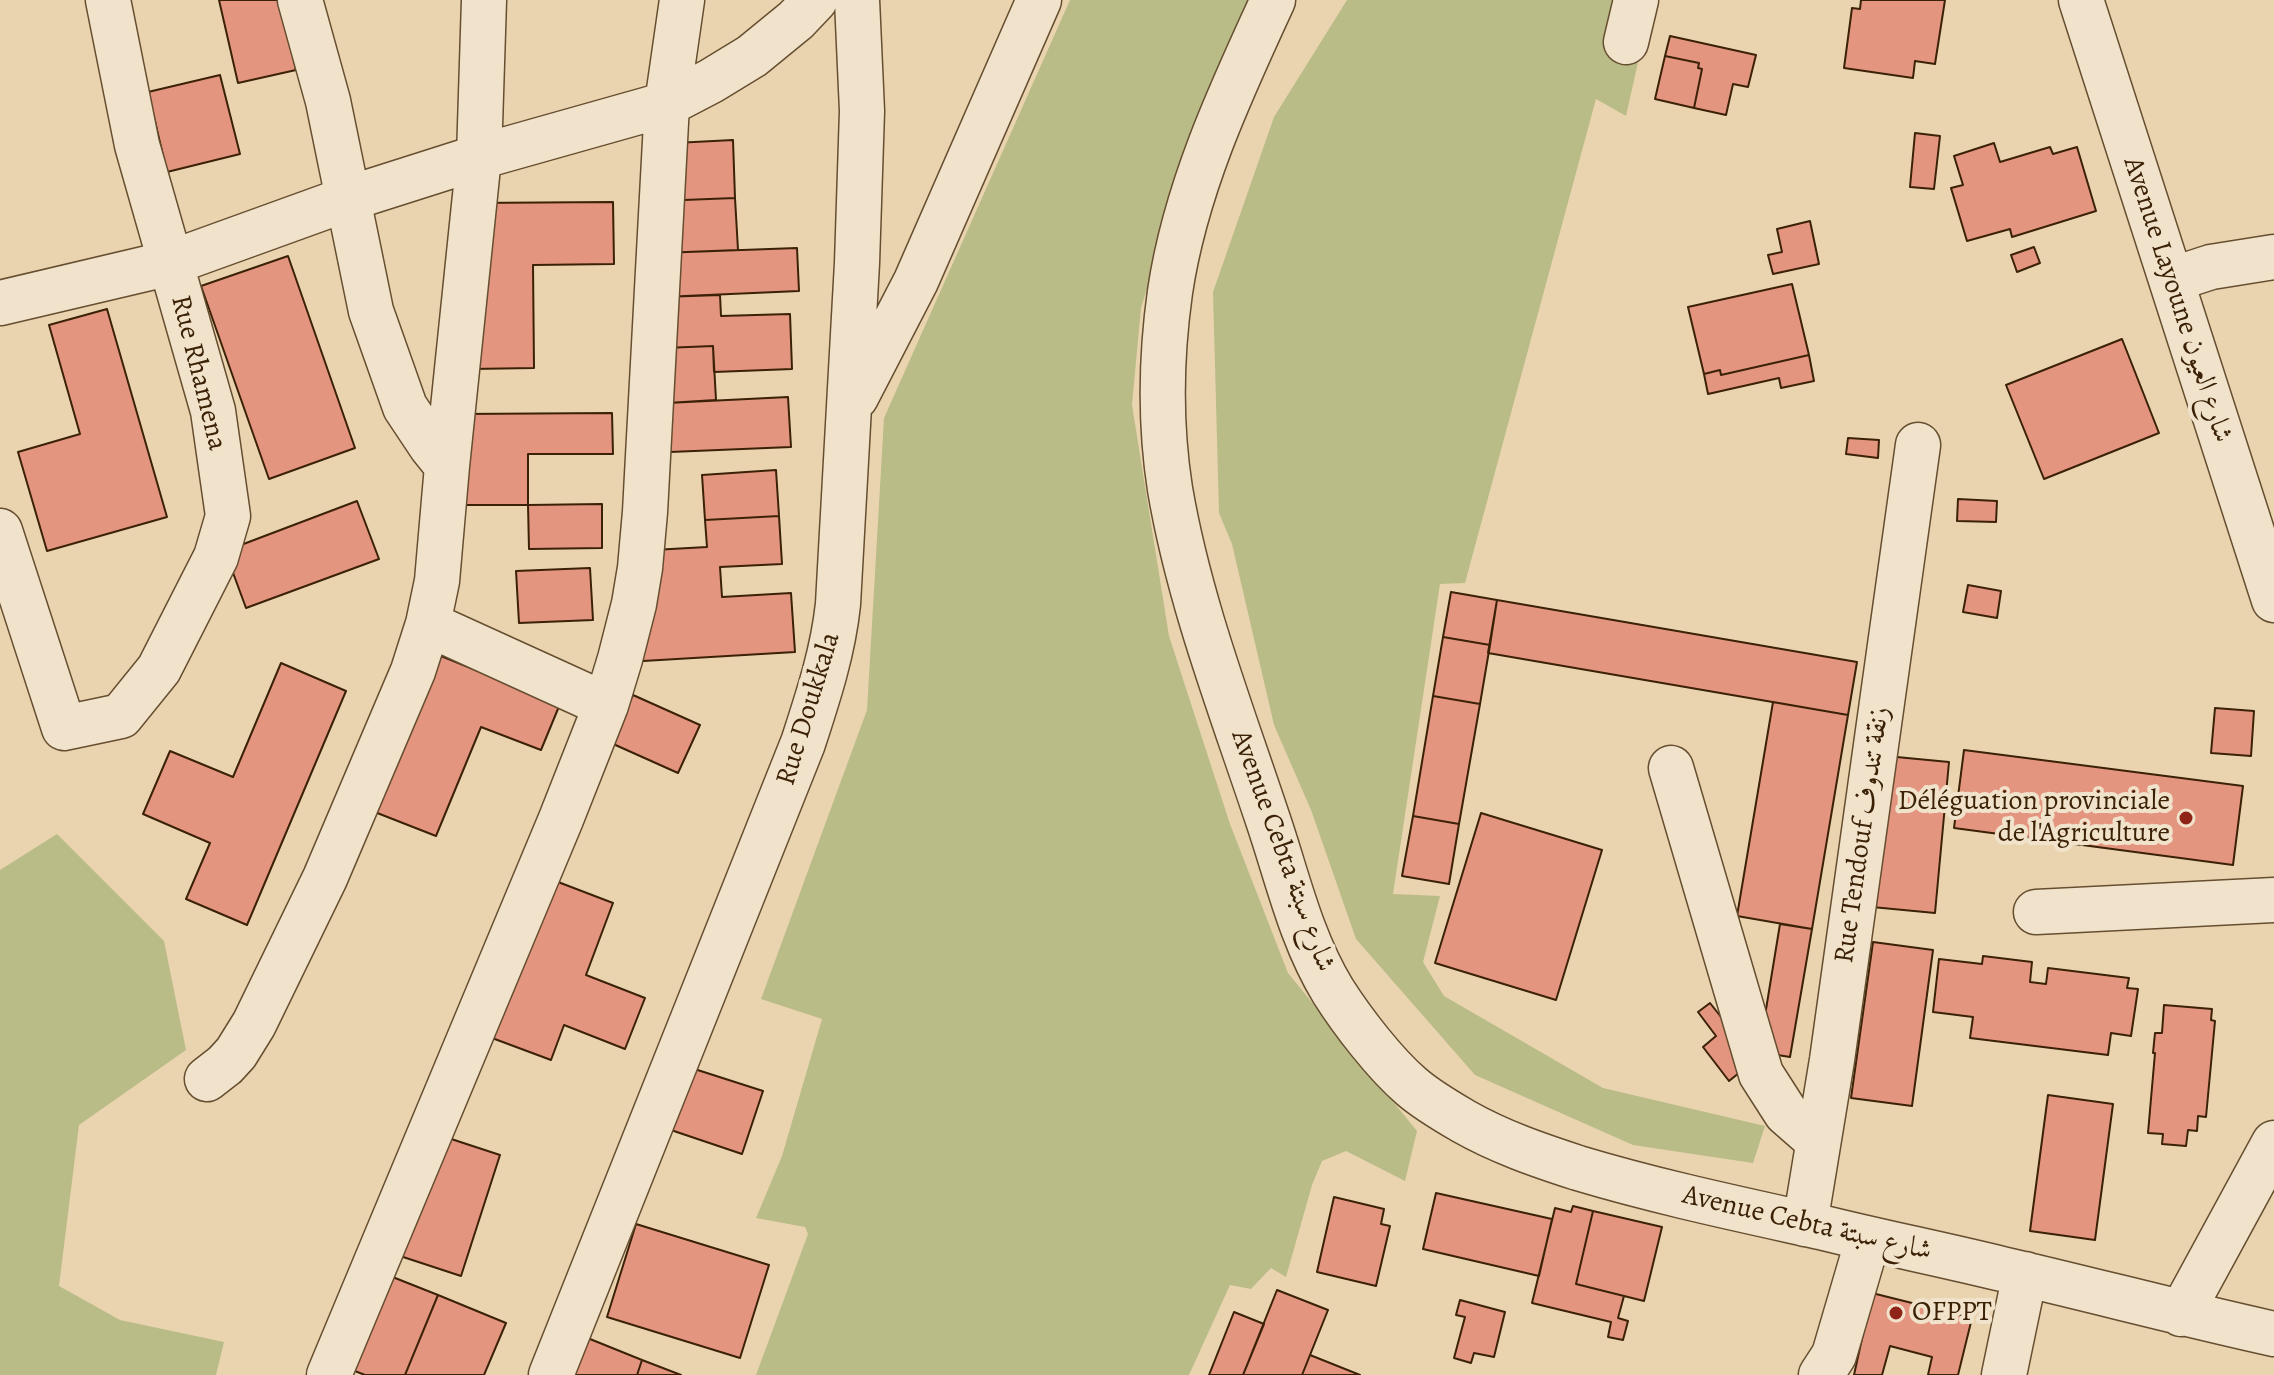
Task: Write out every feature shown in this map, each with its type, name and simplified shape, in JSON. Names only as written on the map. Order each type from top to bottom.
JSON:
[{"type":"street","points":[[108,0],[137,145],[170,263]]},
{"type":"street","points":[[300,0],[328,101],[371,311],[400,395],[425,438],[447,466]]},
{"type":"street","points":[[207,1079],[225,1065],[247,1036],[325,878],[413,671],[428,624],[437,581],[479,157],[484,0]]},
{"type":"street","points":[[329,1375],[561,819],[606,705],[620,659],[640,568],[667,104],[682,0]]},
{"type":"street","name":"Rue Rhamena","points":[[0,303],[170,263],[347,199],[479,157],[667,104],[752,56],[815,0]]},
{"type":"street","name":"Rue Doukkala","points":[[551,1375],[803,743],[832,646],[838,604],[849,409],[862,111],[857,0]]},
{"type":"street","points":[[849,409],[916,281],[1039,0]]},
{"type":"street","name":"Avenue Cebta شارع سبتة","points":[[1273,0],[1210,148],[1178,250],[1166,331],[1164,441],[1172,498],[1194,593],[1284,874],[1315,958],[1358,1025],[1412,1087],[1459,1119],[1503,1143],[1611,1178],[2274,1334]]},
{"type":"street","points":[[1626,42],[1636,0]]},
{"type":"street","name":"Avenue Layoune شارع العيون","points":[[2081,0],[2274,600]]},
{"type":"street","points":[[2171,280],[2211,267],[2274,257]]},
{"type":"street","name":"Rue Rhamena","points":[[0,531],[64,728],[121,716],[159,669],[216,557],[228,516],[213,411],[170,263]]},
{"type":"street","name":"Rue Tendouf زنقة تندوف","points":[[1805,1224],[1832,1060],[1918,445]]},
{"type":"street","points":[[428,624],[606,705]]},
{"type":"street","points":[[1671,768],[1761,1074],[1786,1113],[1818,1141]]},
{"type":"street","points":[[2036,912],[2274,900]]},
{"type":"street","points":[[2181,1314],[2274,1143]]},
{"type":"street","points":[[1821,1375],[1834,1355],[1868,1239]]},
{"type":"street","points":[[2004,1375],[2025,1274]]},
{"type":"green space","points":[[1070,0],[1252,0],[1174,201],[1141,308],[1132,405],[1169,636],[1230,824],[1288,973],[1417,1131],[1405,1181],[1346,1151],[1322,1161],[1312,1185],[1286,1277],[1271,1268],[1251,1289],[1230,1285],[1189,1375],[756,1375],[808,1234],[805,1227],[756,1218],[782,1156],[822,1019],[761,999],[867,710],[884,418]]},
{"type":"green space","points":[[1347,0],[1652,0],[1626,116],[1596,99],[1465,583],[1440,584],[1393,894],[1440,896],[1423,962],[1444,996],[1603,1088],[1765,1126],[1753,1163],[1633,1145],[1475,1075],[1356,939],[1311,810],[1274,725],[1232,544],[1219,513],[1213,292],[1274,117]]},
{"type":"green space","points":[[57,834],[164,941],[186,1050],[79,1125],[59,1286],[120,1320],[224,1342],[216,1375],[0,1375],[0,870]]},
{"type":"building","points":[[219,0],[281,0],[296,70],[238,83]]},
{"type":"building","points":[[1861,0],[1945,0],[1935,64],[1915,61],[1913,78],[1844,68],[1852,8],[1860,9]]},
{"type":"building","points":[[1670,36],[1756,55],[1748,87],[1733,84],[1726,115],[1694,108],[1702,69],[1698,68],[1699,63],[1665,56]]},
{"type":"building","points":[[1665,56],[1699,63],[1698,68],[1702,69],[1694,108],[1655,99]]},
{"type":"building","points":[[220,75],[240,154],[167,172],[148,92]]},
{"type":"building","points":[[1915,133],[1940,136],[1934,189],[1910,187]]},
{"type":"building","points":[[733,140],[735,198],[658,201],[655,144]]},
{"type":"building","points":[[1994,143],[2000,162],[2050,147],[2053,154],[2077,147],[2096,211],[2012,237],[2010,229],[1967,241],[1951,188],[1963,185],[1954,156]]},
{"type":"building","points":[[735,198],[738,250],[660,253],[658,201]]},
{"type":"building","points":[[613,202],[614,264],[533,265],[534,368],[471,369],[469,203]]},
{"type":"building","points":[[1810,221],[1819,264],[1773,274],[1768,255],[1782,252],[1777,229]]},
{"type":"building","points":[[2034,247],[2040,263],[2017,272],[2011,255]]},
{"type":"building","points":[[797,248],[799,291],[662,297],[660,253]]},
{"type":"building","points":[[288,256],[355,448],[269,479],[201,286]]},
{"type":"building","points":[[1792,284],[1809,355],[1721,375],[1720,370],[1704,374],[1688,307]]},
{"type":"building","points":[[720,295],[721,316],[790,314],[792,369],[714,372],[713,346],[664,348],[662,297]]},
{"type":"building","points":[[107,309],[167,517],[47,551],[18,452],[80,434],[49,325]]},
{"type":"building","points":[[2122,339],[2159,433],[2044,479],[2006,385]]},
{"type":"building","points":[[713,346],[716,400],[667,403],[664,348]]},
{"type":"building","points":[[1809,355],[1814,381],[1781,388],[1779,378],[1708,394],[1704,374],[1720,370],[1721,375]]},
{"type":"building","points":[[788,397],[791,447],[670,452],[667,403]]},
{"type":"building","points":[[612,413],[613,454],[528,454],[528,505],[461,505],[460,414]]},
{"type":"building","points":[[1848,438],[1879,440],[1878,458],[1846,454]]},
{"type":"building","points":[[776,470],[779,516],[705,520],[702,475]]},
{"type":"building","points":[[1958,499],[1997,501],[1996,522],[1957,521]]},
{"type":"building","points":[[357,501],[379,559],[246,608],[225,551]]},
{"type":"building","points":[[602,504],[602,548],[529,549],[528,505]]},
{"type":"building","points":[[779,516],[782,564],[720,567],[722,597],[791,593],[795,652],[643,661],[635,551],[707,547],[705,520]]},
{"type":"building","points":[[590,568],[593,620],[519,623],[516,571]]},
{"type":"building","points":[[1968,585],[2001,591],[1997,618],[1963,612]]},
{"type":"building","points":[[1451,592],[1497,600],[1490,645],[1443,637]]},
{"type":"building","points":[[1497,600],[1857,662],[1848,715],[1488,653]]},
{"type":"building","points":[[1443,637],[1490,645],[1480,704],[1433,696]]},
{"type":"building","points":[[431,652],[560,704],[541,750],[481,727],[436,836],[367,809]]},
{"type":"building","points":[[281,663],[346,691],[247,925],[186,899],[210,843],[143,814],[170,751],[233,777]]},
{"type":"building","points":[[633,695],[700,725],[678,773],[611,743]]},
{"type":"building","points":[[1433,696],[1480,704],[1459,824],[1413,816]]},
{"type":"building","points":[[1773,702],[1848,715],[1812,929],[1737,916]]},
{"type":"building","points":[[2215,708],[2254,711],[2251,756],[2211,753]]},
{"type":"building","points":[[1964,750],[2243,786],[2233,865],[1954,828]]},
{"type":"building","points":[[1886,756],[1949,762],[1935,913],[1872,907]]},
{"type":"building","points":[[1481,813],[1602,850],[1556,1000],[1435,963]]},
{"type":"building","points":[[1413,816],[1459,824],[1449,884],[1402,876]]},
{"type":"building","points":[[545,877],[613,903],[586,975],[645,998],[625,1049],[564,1025],[551,1060],[484,1035]]},
{"type":"building","points":[[1780,924],[1812,929],[1790,1057],[1759,1052]]},
{"type":"building","points":[[1873,942],[1933,950],[1912,1106],[1851,1098]]},
{"type":"building","points":[[1983,956],[2032,962],[2030,982],[2046,984],[2048,968],[2129,978],[2127,988],[2138,989],[2131,1036],[2111,1033],[2108,1055],[1970,1038],[1973,1017],[1933,1012],[1939,959],[1982,964]]},
{"type":"building","points":[[1710,1003],[1755,1060],[1729,1081],[1703,1047],[1716,1036],[1698,1012]]},
{"type":"building","points":[[2164,1005],[2212,1009],[2211,1020],[2215,1021],[2206,1117],[2198,1116],[2197,1131],[2188,1130],[2186,1146],[2162,1144],[2163,1134],[2148,1133],[2155,1033],[2162,1033]]},
{"type":"building","points":[[682,1065],[763,1091],[742,1154],[662,1127]]},
{"type":"building","points":[[2048,1095],[2113,1104],[2095,1240],[2030,1231]]},
{"type":"building","points":[[436,1134],[500,1155],[461,1276],[397,1255]]},
{"type":"building","points":[[1436,1193],[1552,1219],[1539,1276],[1423,1249]]},
{"type":"building","points":[[1334,1197],[1384,1209],[1381,1224],[1390,1226],[1376,1286],[1317,1272]]},
{"type":"building","points":[[1573,1206],[1593,1211],[1576,1284],[1624,1296],[1618,1318],[1628,1321],[1623,1340],[1608,1337],[1611,1322],[1532,1303],[1555,1208],[1571,1212]]},
{"type":"building","points":[[1593,1211],[1662,1227],[1644,1301],[1576,1284]]},
{"type":"building","points":[[636,1224],[769,1265],[740,1358],[607,1317]]},
{"type":"building","points":[[385,1274],[438,1295],[405,1375],[365,1375],[347,1368]]},
{"type":"building","points":[[1277,1290],[1328,1310],[1302,1375],[1243,1375]]},
{"type":"building","points":[[1872,1293],[1972,1318],[1958,1375],[1928,1375],[1932,1357],[1890,1346],[1882,1375],[1854,1375]]},
{"type":"building","points":[[438,1295],[506,1323],[484,1375],[405,1375]]},
{"type":"building","points":[[1460,1300],[1505,1312],[1494,1357],[1474,1353],[1471,1363],[1454,1358],[1465,1317],[1456,1315]]},
{"type":"building","points":[[1234,1312],[1264,1324],[1243,1375],[1209,1375]]},
{"type":"building","points":[[585,1337],[642,1360],[637,1375],[570,1375]]},
{"type":"building","points":[[1310,1355],[1360,1375],[1302,1375]]},
{"type":"building","points":[[642,1360],[681,1375],[637,1375]]},
{"type":"place","name":"Déléguation provinciale de l'Agriculture","points":[[2186,818]]},
{"type":"place","name":"OFPPT","points":[[1896,1313]]}]
